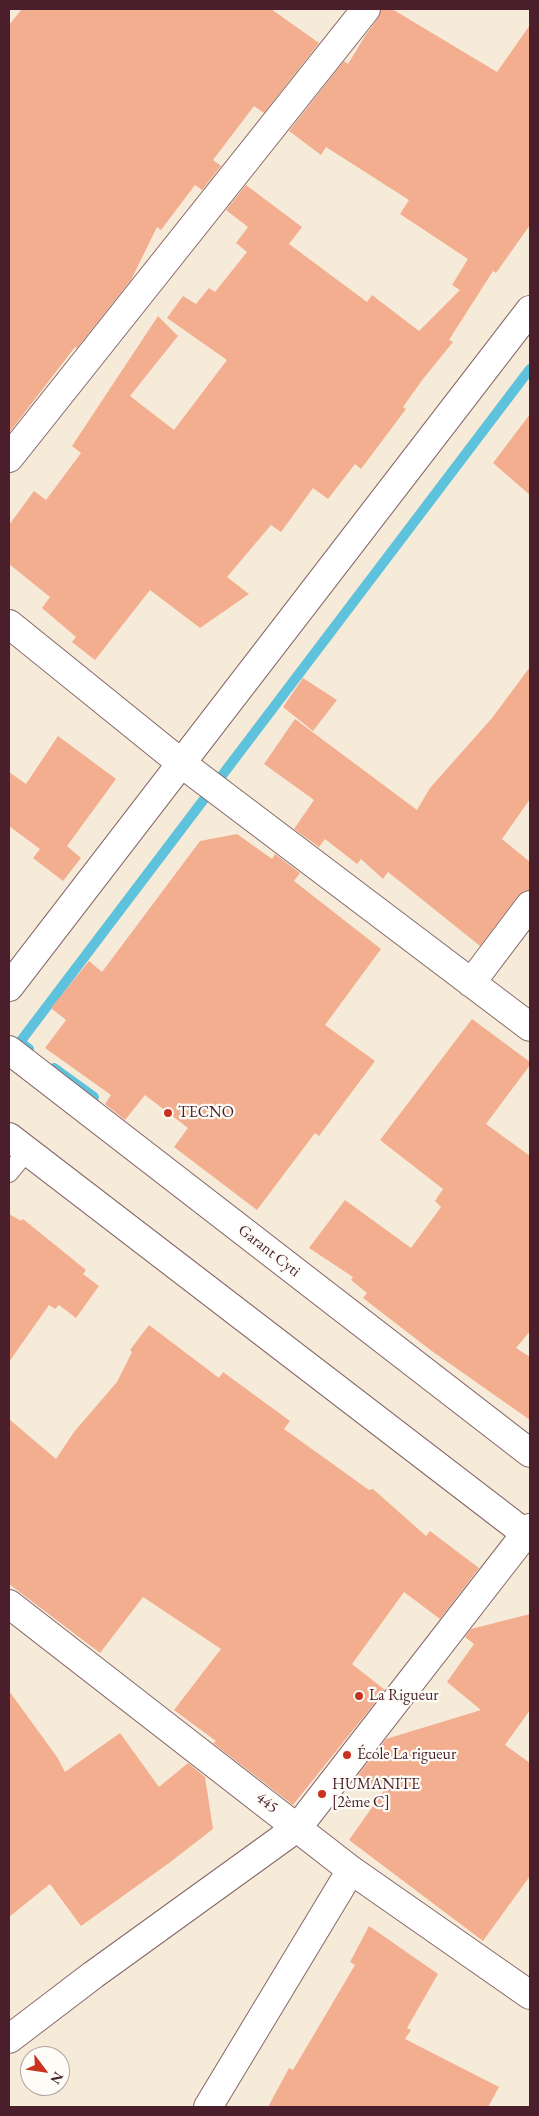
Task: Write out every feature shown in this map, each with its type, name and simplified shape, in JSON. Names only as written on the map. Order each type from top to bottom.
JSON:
[{"type":"street","points":[[9,458],[366,9]]},
{"type":"street","points":[[9,987],[530,310]]},
{"type":"street","points":[[9,624],[182,763],[530,1028]]},
{"type":"street","points":[[471,983],[530,905]]},
{"type":"street","name":"Garant Cyti","points":[[9,1050],[530,1453]]},
{"type":"street","points":[[9,2040],[93,1975],[298,1827],[529,1533],[18,1144]]},
{"type":"street","name":"445","points":[[9,1604],[351,1870],[530,1996]]},
{"type":"street","points":[[208,2107],[351,1870]]},
{"type":"lane","points":[[9,1173],[18,1144]]},
{"type":"building","points":[[22,9],[271,9],[319,43],[264,113],[254,106],[213,160],[221,166],[202,190],[195,185],[161,230],[157,227],[131,280],[77,348],[75,347],[9,433],[9,25]]},
{"type":"building","points":[[381,9],[392,9],[497,72],[530,25],[530,225],[496,273],[493,271],[449,340],[453,342],[423,379],[403,407],[406,409],[361,469],[355,464],[328,499],[313,488],[281,532],[271,525],[227,577],[249,594],[200,628],[150,590],[95,660],[72,642],[76,637],[42,608],[50,597],[9,564],[9,525],[34,491],[46,500],[81,453],[72,446],[158,316],[178,336],[130,396],[174,430],[227,360],[167,318],[183,296],[196,304],[209,288],[215,292],[247,252],[236,243],[248,227],[226,210],[246,185],[302,227],[289,244],[367,302],[372,295],[419,331],[460,290],[452,285],[468,259],[400,214],[409,200],[326,147],[321,155],[289,131],[344,61],[348,64],[378,18]]},
{"type":"building","points":[[530,414],[530,495],[493,463]]},
{"type":"building","points":[[530,667],[530,799],[502,839],[530,862],[530,890],[524,891],[518,896],[480,946],[388,872],[383,879],[361,859],[357,864],[325,839],[319,847],[294,829],[314,800],[264,764],[295,719],[417,810],[430,788],[492,718]]},
{"type":"building","points":[[303,678],[337,700],[313,731],[283,707]]},
{"type":"building","points":[[58,736],[116,779],[67,846],[81,858],[63,881],[33,858],[40,849],[9,826],[9,772],[26,784]]},
{"type":"building","points":[[237,834],[272,859],[275,854],[300,873],[294,881],[381,949],[325,1025],[375,1061],[319,1136],[315,1133],[257,1210],[174,1147],[188,1128],[145,1095],[125,1120],[105,1104],[111,1095],[45,1048],[66,1020],[51,1008],[89,961],[102,972],[200,841]]},
{"type":"building","points":[[472,1019],[530,1062],[530,1065],[486,1124],[530,1156],[530,1331],[516,1348],[530,1357],[530,1420],[429,1349],[363,1298],[367,1293],[351,1280],[353,1277],[309,1248],[345,1200],[411,1248],[441,1207],[435,1201],[443,1189],[380,1140]]},
{"type":"building","points":[[9,1214],[21,1221],[23,1219],[86,1270],[83,1274],[99,1286],[76,1318],[59,1305],[55,1309],[49,1305],[9,1362]]},
{"type":"building","points":[[149,1325],[219,1378],[223,1372],[290,1421],[284,1429],[369,1490],[373,1489],[426,1536],[430,1531],[479,1568],[440,1619],[404,1592],[352,1664],[385,1690],[293,1805],[213,1743],[216,1741],[174,1710],[221,1649],[143,1597],[100,1653],[9,1584],[9,1419],[56,1459],[74,1432],[117,1382],[132,1352],[130,1350]]},
{"type":"building","points":[[530,1614],[530,1710],[505,1745],[530,1763],[530,1876],[483,1941],[349,1840],[383,1792],[358,1775],[386,1739],[481,1710],[447,1682],[474,1644],[465,1637],[471,1629]]},
{"type":"building","points":[[9,1691],[57,1757],[65,1772],[120,1733],[159,1787],[188,1763],[205,1777],[213,1829],[81,1926],[50,1884],[9,1917]]},
{"type":"building","points":[[369,1926],[438,1974],[407,2028],[411,2030],[405,2039],[499,2087],[488,2107],[268,2107],[289,2068],[293,2070],[355,1965],[350,1962]]},
{"type":"waterway","points":[[29,1049],[20,1042],[530,369]]},
{"type":"waterway","points":[[54,1068],[94,1097]]},
{"type":"place","name":"TECNO","points":[[168,1113]]},
{"type":"place","name":"La Rigueur","points":[[359,1696]]},
{"type":"place","name":"École La rigueur","points":[[347,1755]]},
{"type":"place","name":"HUMANITE [2ème C]","points":[[322,1794]]}]
